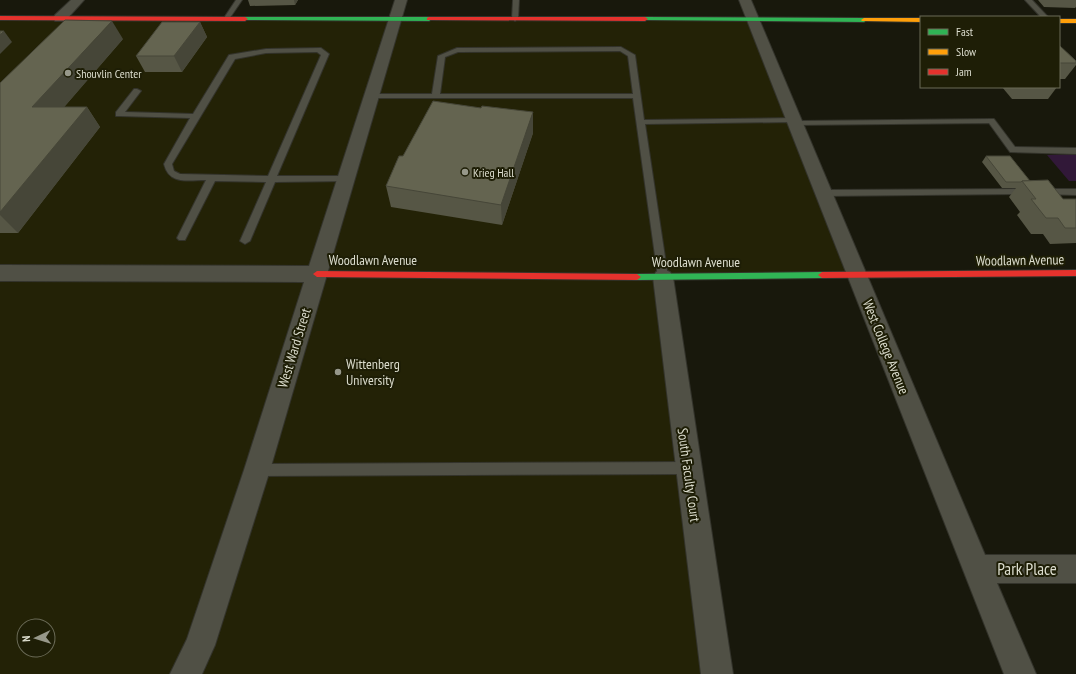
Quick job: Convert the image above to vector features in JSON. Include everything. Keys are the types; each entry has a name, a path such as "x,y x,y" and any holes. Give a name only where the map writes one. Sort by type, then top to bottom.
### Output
{"street":[{"path":"60,18 78,0"},
{"path":"0,18 227,18 398,9 515,19 749,10 920,20"},
{"name":"West Ward Street","path":"186,674 200,644 257,470 398,9"},
{"name":"West College Avenue","path":"749,10 1020,674"},
{"path":"1060,21 1076,21"},
{"name":"Woodlawn Avenue","path":"317,274 857,276 1076,273"},
{"path":"0,274 317,274"},
{"name":"South Faculty Court","path":"663,276 717,674"},
{"name":"Park Place","path":"978,569 1076,569"}],"lane":[{"path":"227,18 239,0"},
{"path":"515,19 516,0"},
{"path":"1028,0 1044,16"},
{"path":"436,96 442,56 457,50 621,49 631,55 663,276"},
{"path":"245,241 273,179 325,54 318,50 266,50 232,57 168,164 170,172 178,177 273,179 346,179"},
{"path":"137,91 119,114 196,116"},
{"path":"372,96 637,96"},
{"path":"640,122 991,121 1013,150 1076,151"},
{"path":"182,238 212,178"},
{"path":"823,193 1076,192"},
{"path":"257,470 688,468"}],"shaded area":[{"name":"Wittenberg University","path":"0,18 753,19 857,276 663,277 717,674 0,674"},
{"path":"1076,154 1076,181 1069,181 1047,155"}],"building":[{"path":"65,20 112,21 32,107 87,107 0,212 0,83"},
{"path":"162,22 200,22 174,56 136,56"},
{"path":"1060,46 1076,61 1076,63 1060,63"},
{"name":"Krieg Hall","path":"433,101 481,108 482,106 533,112 501,205 386,186 399,156 403,156"},
{"path":"986,156 1010,156 1030,181 1006,182"},
{"path":"1048,180 1063,199 1076,199 1076,228 1065,228 1058,218 1046,218 1031,199 1036,199 1022,181"}],"traffic: fast":[{"path":"245,19 429,19"},
{"path":"645,19 864,20"},
{"path":"637,277 822,275"}],"traffic: slow":[{"path":"864,20 920,20"},
{"path":"1060,21 1076,21"}],"traffic: jam":[{"path":"0,18 245,19"},
{"path":"429,19 645,19"},
{"path":"822,275 1076,273"},
{"path":"317,274 637,277"}],"place":[{"name":"Shouvlin Center","path":"68,73"},
{"name":"Krieg Hall","path":"465,172"},
{"name":"Wittenberg University","path":"338,372"}]}
